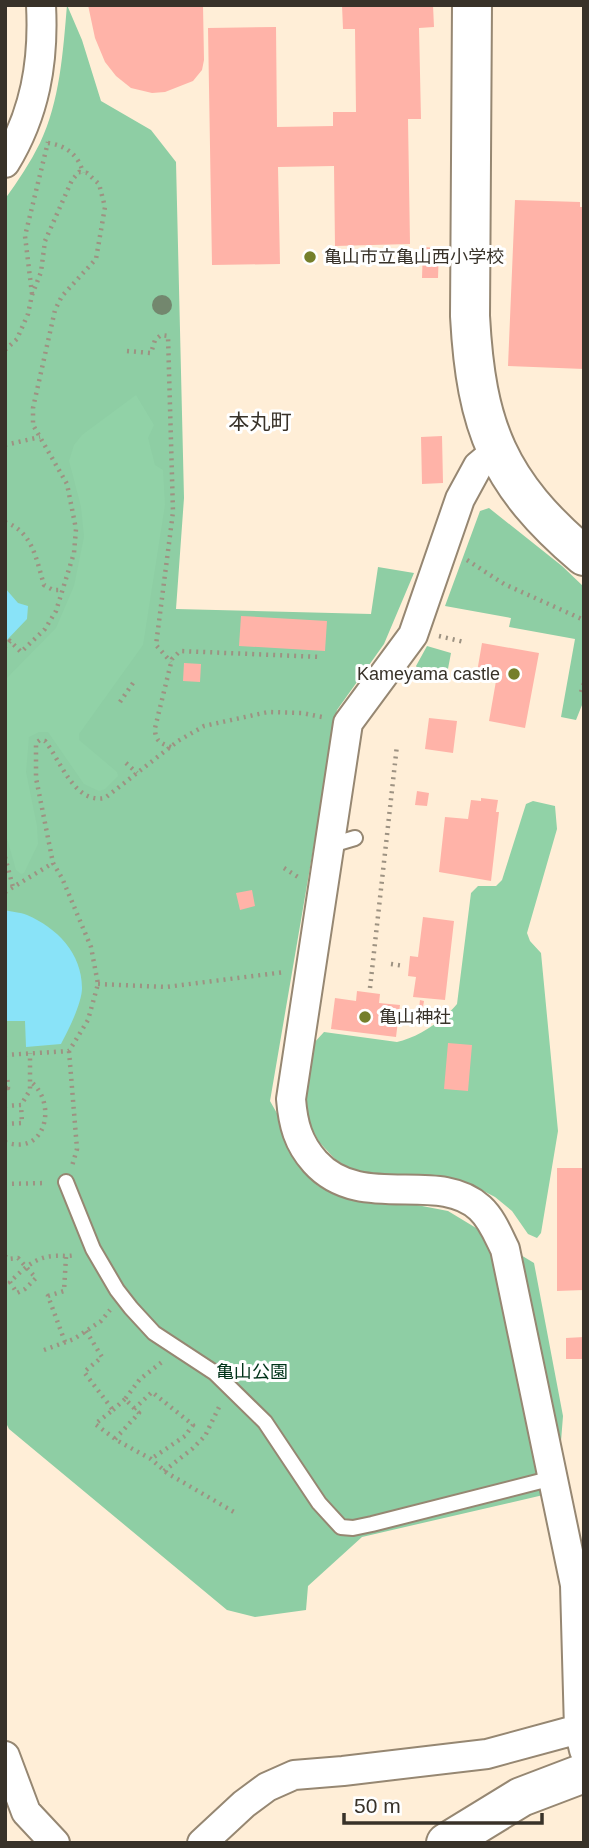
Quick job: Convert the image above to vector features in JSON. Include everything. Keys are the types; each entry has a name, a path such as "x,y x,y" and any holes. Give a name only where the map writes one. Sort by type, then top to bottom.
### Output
{"main road":[{"path":"472,5 470,316 476,383 485,424 496,451 514,482 531,504 584,556"},
{"path":"446,1843 521,1797 584,1773"}],"street":[{"path":"5,163 19,140 30,113 38,79 42,42 41,5"},
{"path":"202,1843 244,1804 267,1787 294,1775 487,1754 581,1740 575,1585 505,1249 494,1226 480,1207 459,1195 359,1188 322,1170 302,1145 293,1121 291,1099 348,723 413,635 460,499 478,466 496,451"},
{"path":"5,1756 26,1812 55,1843"}],"lane":[{"path":"328,846 355,838"},
{"path":"66,1182 79,1220 93,1249 123,1297 155,1333 215,1373 265,1422 319,1503 341,1527 353,1528 372,1524 553,1478"}],"path":[{"path":"32,295 25,236 48,143 45,131"},
{"path":"48,143 59,144 69,151 81,164 83,173"},
{"path":"5,350 17,339 28,314 41,272 45,241 72,180 79,172 93,177 99,184 105,207 96,259 62,296 55,310 33,408 33,425 67,484 76,529 74,552 56,611 45,629 21,652 10,641 5,647"},
{"path":"127,351 151,353 155,340 161,335 168,336 173,512 156,645 171,663"},
{"path":"5,445 40,437"},
{"path":"5,522 18,526 30,539 44,585 53,590 63,590"},
{"path":"458,553 504,584 584,620"},
{"path":"431,634 464,642"},
{"path":"171,747 160,743 155,737 155,728 171,663 180,651 321,657"},
{"path":"120,702 133,683"},
{"path":"581,692 584,683"},
{"path":"5,1184 66,1182 77,1149 69,1051 88,1020 98,984 91,947 53,863 36,778 36,743 45,741 80,792 99,799 106,798 171,747 204,726 268,712 302,713 325,718"},
{"path":"370,988 397,745"},
{"path":"127,763 137,773"},
{"path":"5,857 13,887"},
{"path":"6,892 53,863"},
{"path":"391,964 404,966"},
{"path":"98,984 166,987 296,971"},
{"path":"5,1055 69,1051"},
{"path":"5,1124 22,1123 21,1105 30,1090 30,1054"},
{"path":"5,1075 8,1088 5,1088"},
{"path":"5,1142 14,1145 27,1144 41,1132 45,1117 44,1102 37,1086 30,1082"},
{"path":"5,1106 21,1105"},
{"path":"5,1256 8,1259 18,1258 26,1267 36,1278 17,1293 10,1282 26,1267 41,1258 66,1258 93,1249"},
{"path":"65,1342 48,1296 64,1291 66,1258"},
{"path":"44,1350 74,1339 101,1321 123,1297"},
{"path":"86,1331 102,1357 84,1372 113,1410"},
{"path":"174,1348 162,1362 140,1379 125,1399 95,1424 164,1471 234,1512"},
{"path":"164,1471 205,1436 219,1405 233,1391"},
{"path":"134,1409 152,1392 193,1425 185,1436 151,1460"},
{"path":"115,1439 139,1413 125,1399"}],"green space":[{"name":"亀山公園","path":"67,5 82,40 101,101 151,130 176,162 184,498 176,609 371,614 378,567 414,573 384,644 337,710 270,1101 318,1186 448,1211 534,1263 563,1416 560,1454 569,1489 362,1537 308,1586 306,1610 255,1617 227,1610 9,1429 5,1421 5,199 24,172 47,127 60,76"},
{"path":"136,395 154,425 148,438 155,465 163,470 165,505 143,645 79,734 79,740 117,772 118,776 105,789 99,791 84,784 48,732 39,732 29,737 26,772 38,844 24,873 21,874 16,870 5,831 5,680 56,628 74,586 84,537 81,507 69,461 74,445 82,435"},
{"path":"489,508 584,587 584,700 576,720 561,717 575,639 509,627 511,618 445,606 480,511"},
{"path":"427,646 451,653 447,674 418,669 416,666"},
{"path":"533,801 555,806 557,829 527,933 530,941 541,953 558,1131 541,1233 537,1238 528,1234 512,1211 495,1197 466,1182 426,1177 369,1176 350,1169 335,1159 319,1142 308,1121 305,1101 313,1044 324,1032 397,1042 430,1028 457,1004 471,893 478,886 496,886 502,880 526,804"}],"water":[{"path":"5,588 18,603 28,606 27,619 5,642"},
{"path":"5,910 27,915 48,927 66,943 78,964 82,988 80,1001 61,1044 26,1047 25,1021 5,1021"}],"building":[{"path":"88,5 203,5 202,70 193,81 165,92 152,93 131,88 116,76 105,62 95,38"},
{"path":"342,5 433,5 434,27 419,28 421,119 408,119 410,244 335,246 334,166 278,167 280,264 212,265 208,28 276,27 277,127 333,126 333,112 356,112 355,29 343,29"},
{"path":"515,200 580,202 580,207 584,207 584,369 508,366"},
{"path":"423,247 439,248 438,278 422,278"},
{"path":"442,436 443,483 422,484 421,437"},
{"path":"241,616 327,621 325,651 239,646"},
{"path":"482,643 539,653 525,728 489,721 496,681 476,678"},
{"path":"184,663 201,664 200,682 183,681"},
{"path":"429,718 457,721 453,753 425,749"},
{"path":"417,791 429,793 427,806 415,805"},
{"path":"481,798 498,800 491,881 439,872 445,817 468,819 471,800 481,801"},
{"path":"252,890 255,906 240,910 236,893"},
{"path":"423,917 454,921 445,1000 413,997 416,977 408,976 410,956 418,957"},
{"name":"亀山神社","path":"357,991 380,994 379,1003 400,1005 396,1037 331,1029 335,998 356,1001"},
{"path":"420,1000 424,1001 422,1013 401,1016 400,1012 419,1009"},
{"path":"448,1043 472,1045 468,1091 444,1089"},
{"path":"557,1168 584,1168 584,1290 557,1291"},
{"path":"584,1337 584,1359 566,1359 566,1338"}],"place":[{"name":"亀山市立亀山西小学校","path":"310,257"},
{"name":"Kameyama castle","path":"514,674"},
{"name":"亀山神社","path":"365,1017"}],"district":[{"name":"本丸町","path":"260,421"}]}
